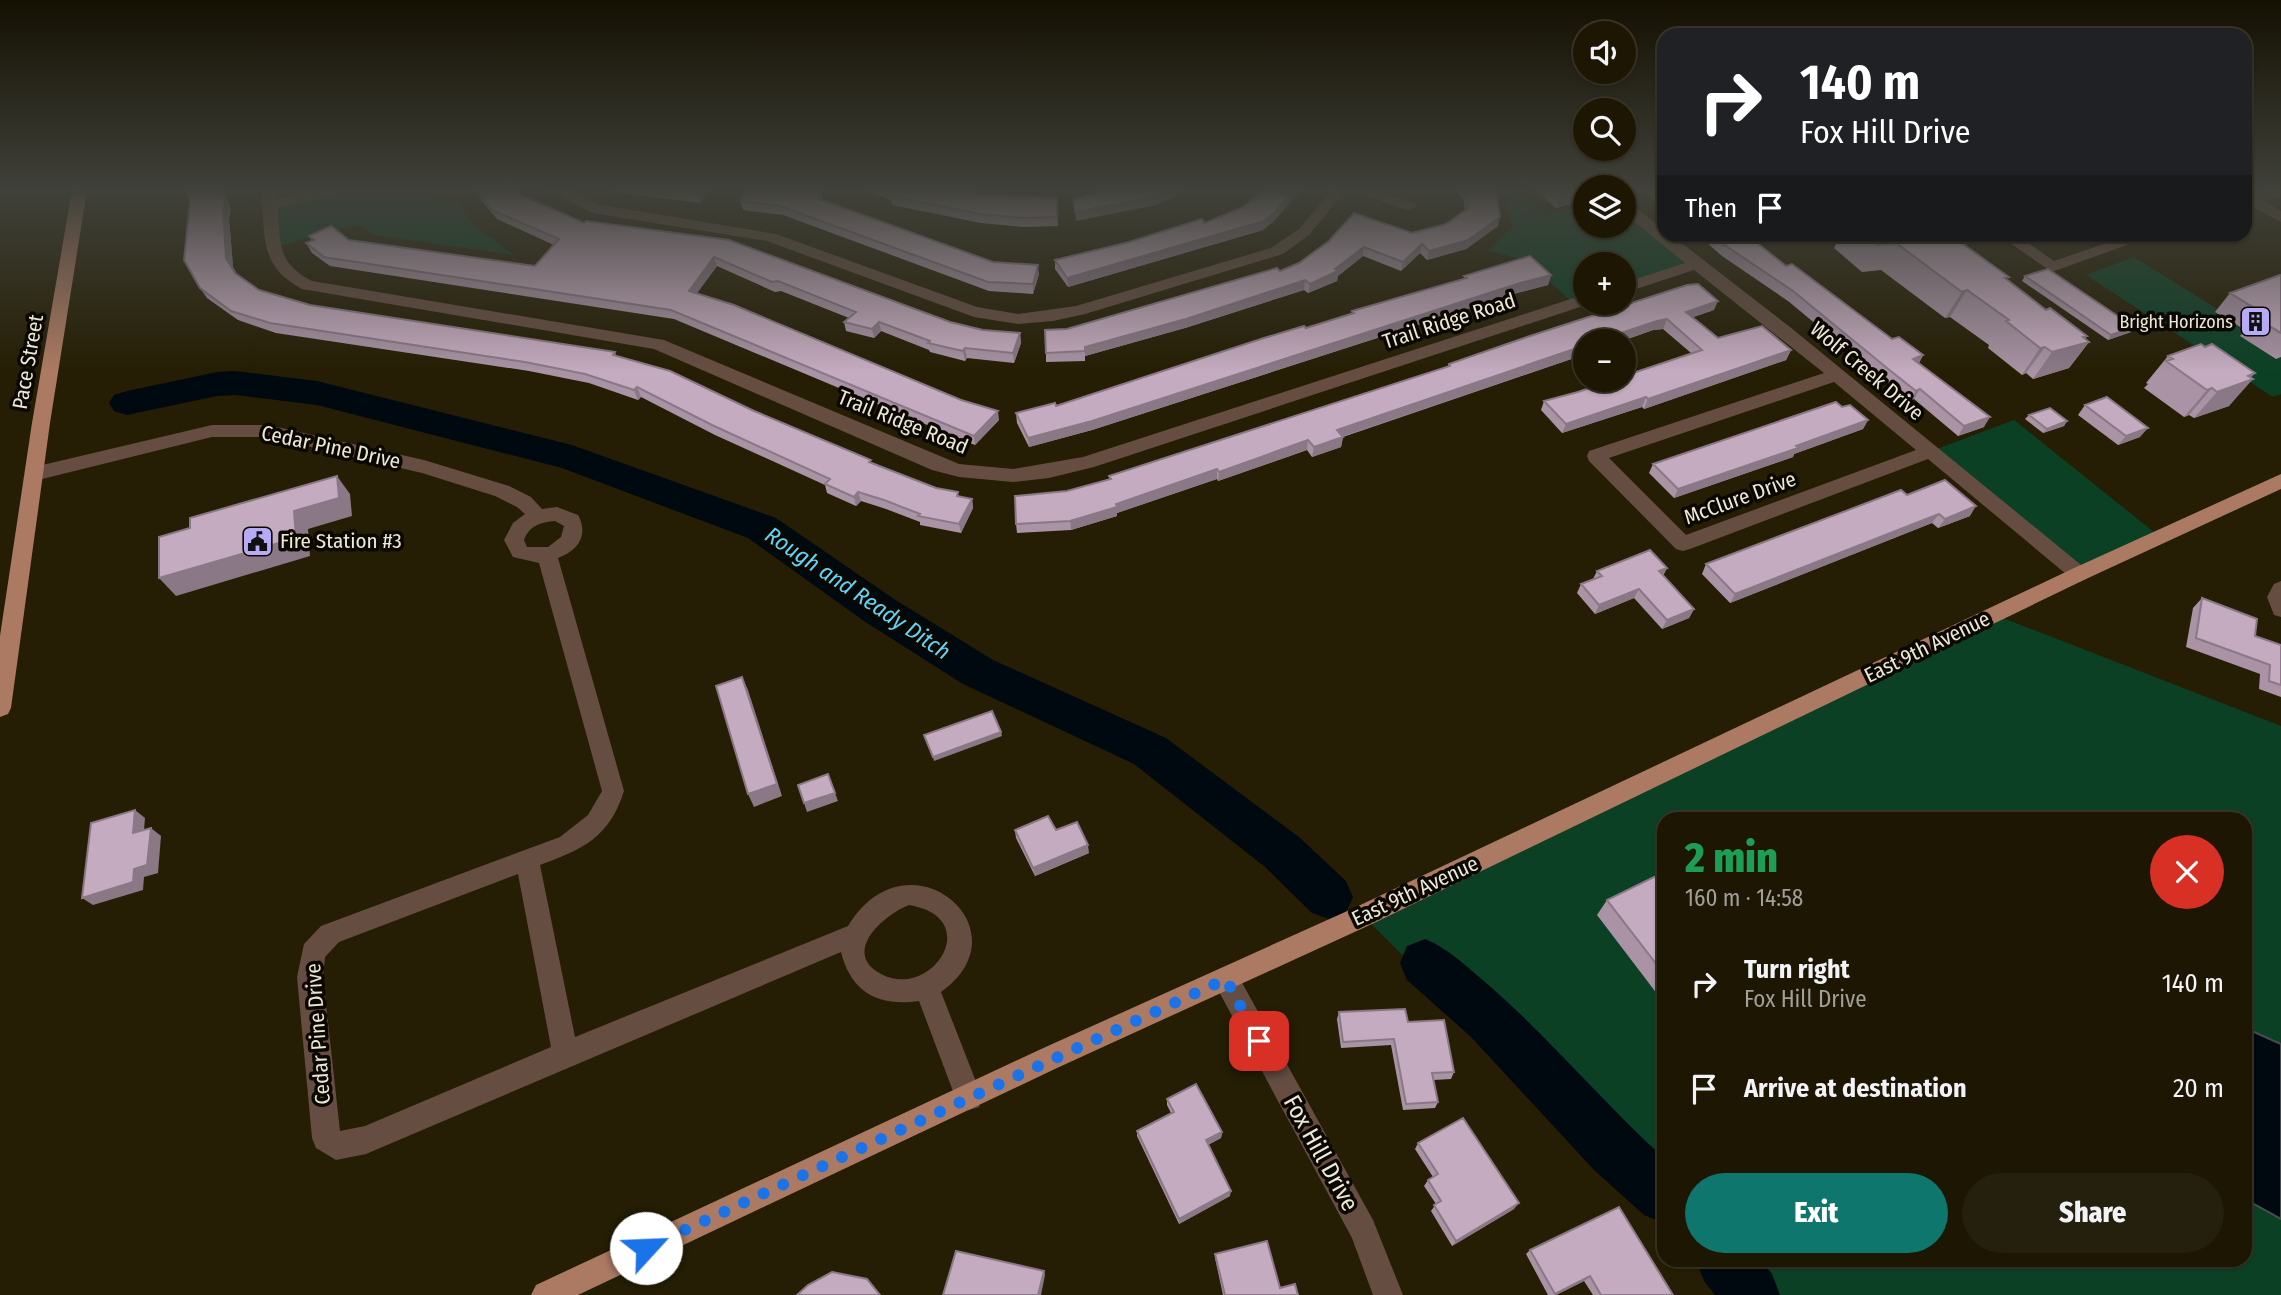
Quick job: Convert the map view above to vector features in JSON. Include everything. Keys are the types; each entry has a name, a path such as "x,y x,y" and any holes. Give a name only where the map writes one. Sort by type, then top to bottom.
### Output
{"main road":[{"name":"Pace Street","path":"0,708 70,250"},
{"name":"East 9th Avenue","path":"546,1295 1659,776 2079,574 2281,481"}],"street":[{"name":"Trail Ridge Road","path":"274,250 285,274 308,285 658,344 939,465 957,471 997,477 1035,475 1087,462 1573,304"},
{"path":"806,250 959,307 992,316 1018,318 1053,316 1079,310 1278,250"},
{"name":"Wolf Creek Drive","path":"1680,250 1784,331 2079,574"},
{"path":"2028,250 2052,267 2101,250"},
{"path":"1636,284 1697,264"},
{"name":"McClure Drive","path":"1836,375 1596,456 1684,544 1929,452"},
{"name":"Cedar Pine Drive","path":"34,474 212,431 268,431 424,467 502,491 524,502 538,516 557,514 571,520 574,526 571,539 547,555 613,791 607,810 593,829 568,844 330,934 313,952 310,977 326,1138 336,1146 366,1140 565,1054 856,934"},
{"path":"538,516 521,526 514,540 520,552 527,555 547,555"},
{"path":"2281,589 2277,597 2281,609"},
{"path":"527,860 565,1054"},
{"path":"917,895 940,902 951,912 958,926 959,942 955,957 946,972 927,989 897,993 880,989 866,980 855,958 856,934 864,919 877,906 892,898 917,895"},
{"name":"Fox Hill Drive","path":"1226,979 1363,1230 1388,1295"},
{"path":"927,989 969,1097"}],"green space":[{"path":"482,250 508,250 514,255"},
{"path":"1680,250 1697,264 1636,284 1636,252 1573,252 1573,303 1526,260 1488,251"},
{"path":"2134,257 2219,310 2275,359 2281,357 2281,394 2273,397 2086,275"},
{"path":"2014,420 2160,537 2079,574 1929,452"},
{"path":"1995,615 2281,726 2281,1295 1718,1295 1700,1267 2252,1267 2252,812 1657,812 1657,1203 1651,1194 1586,1137 1363,916"}],"shaded area":[{"path":"2252,1031 2281,1044 2281,1219 2252,1203"}],"building":[{"path":"185,250 226,250 226,258 235,273 259,290 310,305 615,352 613,355 670,371 754,411 871,460 869,462 936,488 958,492 957,496 972,499 959,524 918,516 920,514 884,500 858,492 854,497 825,484 830,479 637,387 634,390 585,374 525,362 270,323 231,311 200,288 184,260"},
{"path":"316,250 424,250 535,266 549,250 757,250 950,322 983,330 1020,333 1013,353 965,348 963,351 928,343 930,341 879,322 872,329 844,322 856,312 778,281 772,282 714,257 689,291 734,305 961,400 998,411 974,436 671,310 324,257"},
{"path":"902,250 961,250 993,262 1038,265 1033,284 988,282"},
{"path":"1094,250 1162,250 1067,278 1055,260"},
{"path":"1316,250 1359,250 1335,269 1338,271 1310,284 1305,280 1186,319 1085,347 1085,351 1046,353 1045,330 1067,329 1277,268 1280,271 1299,263"},
{"path":"1373,250 1415,250 1403,262"},
{"path":"1733,250 1767,250 1786,266 1792,264 1892,339 1899,337 1923,355 1913,359 1990,417 1964,426 1920,389 1916,391 1793,291"},
{"path":"1906,250 1972,250 2009,277 2005,278 2046,310 2050,308 2087,336 2083,337 2089,342 2052,352 2045,347 2040,348 2006,321 2009,320 1967,290 1962,292"},
{"path":"1530,256 1551,275 1092,421 1028,438 1016,413 1055,403 1056,406"},
{"path":"2048,269 2134,327 2111,335 2025,276"},
{"path":"2280,275 2281,333 2256,318 2264,314 2230,293"},
{"path":"1698,284 1718,301 1686,312 1718,338 1762,326 1791,350 1566,424 1544,401 1578,392 1636,392 1636,372 1702,350 1667,319 1633,329 1573,329 1573,349 1337,430 1343,437 1314,447 1308,440 1070,521 1016,524 1015,496 1067,491 1111,479 1109,476 1450,366 1449,364 1595,315 1636,315 1636,302"},
{"path":"2201,344 2205,347 2212,344 2255,373 2248,376 2253,379 2217,392 2212,388 2207,390 2166,361 2173,359 2168,356"},
{"path":"2107,397 2148,428 2126,436 2085,405"},
{"path":"1836,402 1842,407 1850,405 1868,420 1796,446 1798,448 1678,489 1653,464"},
{"path":"2050,408 2067,421 2047,429 2029,415"},
{"path":"337,476 339,498 294,511 296,538 159,578 159,537 190,528 190,518"},
{"path":"1945,480 1976,506 1945,519 1939,514 1735,594 1706,564 1901,490 1907,495"},
{"path":"1650,550 1667,568 1659,571 1694,609 1667,620 1639,589 1599,605 1581,584 1602,576 1597,571"},
{"path":"2202,598 2257,619 2255,636 2281,645 2281,685 2269,681 2270,665 2196,638"},
{"path":"742,677 777,784 748,794 716,686"},
{"path":"992,711 1001,732 933,757 924,735"},
{"path":"828,774 835,793 804,803 798,785"},
{"path":"135,810 133,833 151,828 147,865 134,869 133,882 82,898 91,823"},
{"path":"1048,816 1056,830 1077,822 1088,845 1033,868 1015,830"},
{"path":"1657,875 1657,965 1607,900"},
{"path":"1405,1009 1408,1022 1444,1020 1454,1072 1432,1073 1438,1102 1406,1104 1394,1039 1343,1042 1339,1012"},
{"path":"1196,1084 1222,1132 1206,1140 1231,1191 1179,1219 1137,1131 1174,1112 1167,1099"},
{"path":"1463,1118 1519,1203 1456,1241 1434,1205 1441,1201 1428,1180 1438,1174 1418,1143"},
{"path":"1619,1207 1673,1295 1601,1295 1590,1276 1555,1294 1530,1250"},
{"path":"1267,1241 1280,1288 1295,1284 1298,1295 1225,1295 1215,1254"},
{"path":"956,1251 1044,1271 1038,1295 943,1295"},
{"path":"832,1272 867,1279 880,1295 797,1295 808,1285"}],"waterway":[{"name":"Rough and Ready Ditch","path":"127,403 217,384 235,383 317,393 572,458 762,528 879,610 978,672 1150,751 1282,852 1329,897"},
{"name":"Rough and Ready Ditch","path":"1425,963 1489,1019 1614,1150 1657,1189"},
{"name":"Rough and Ready Ditch","path":"1730,1267 1751,1295"}],"place":[{"name":"Bright Horizons","path":"2256,322"},
{"name":"Fire Station #3","path":"257,541"}],"route":[{"path":"646,1248 1048,1059 1226,979 1259,1041"}]}
